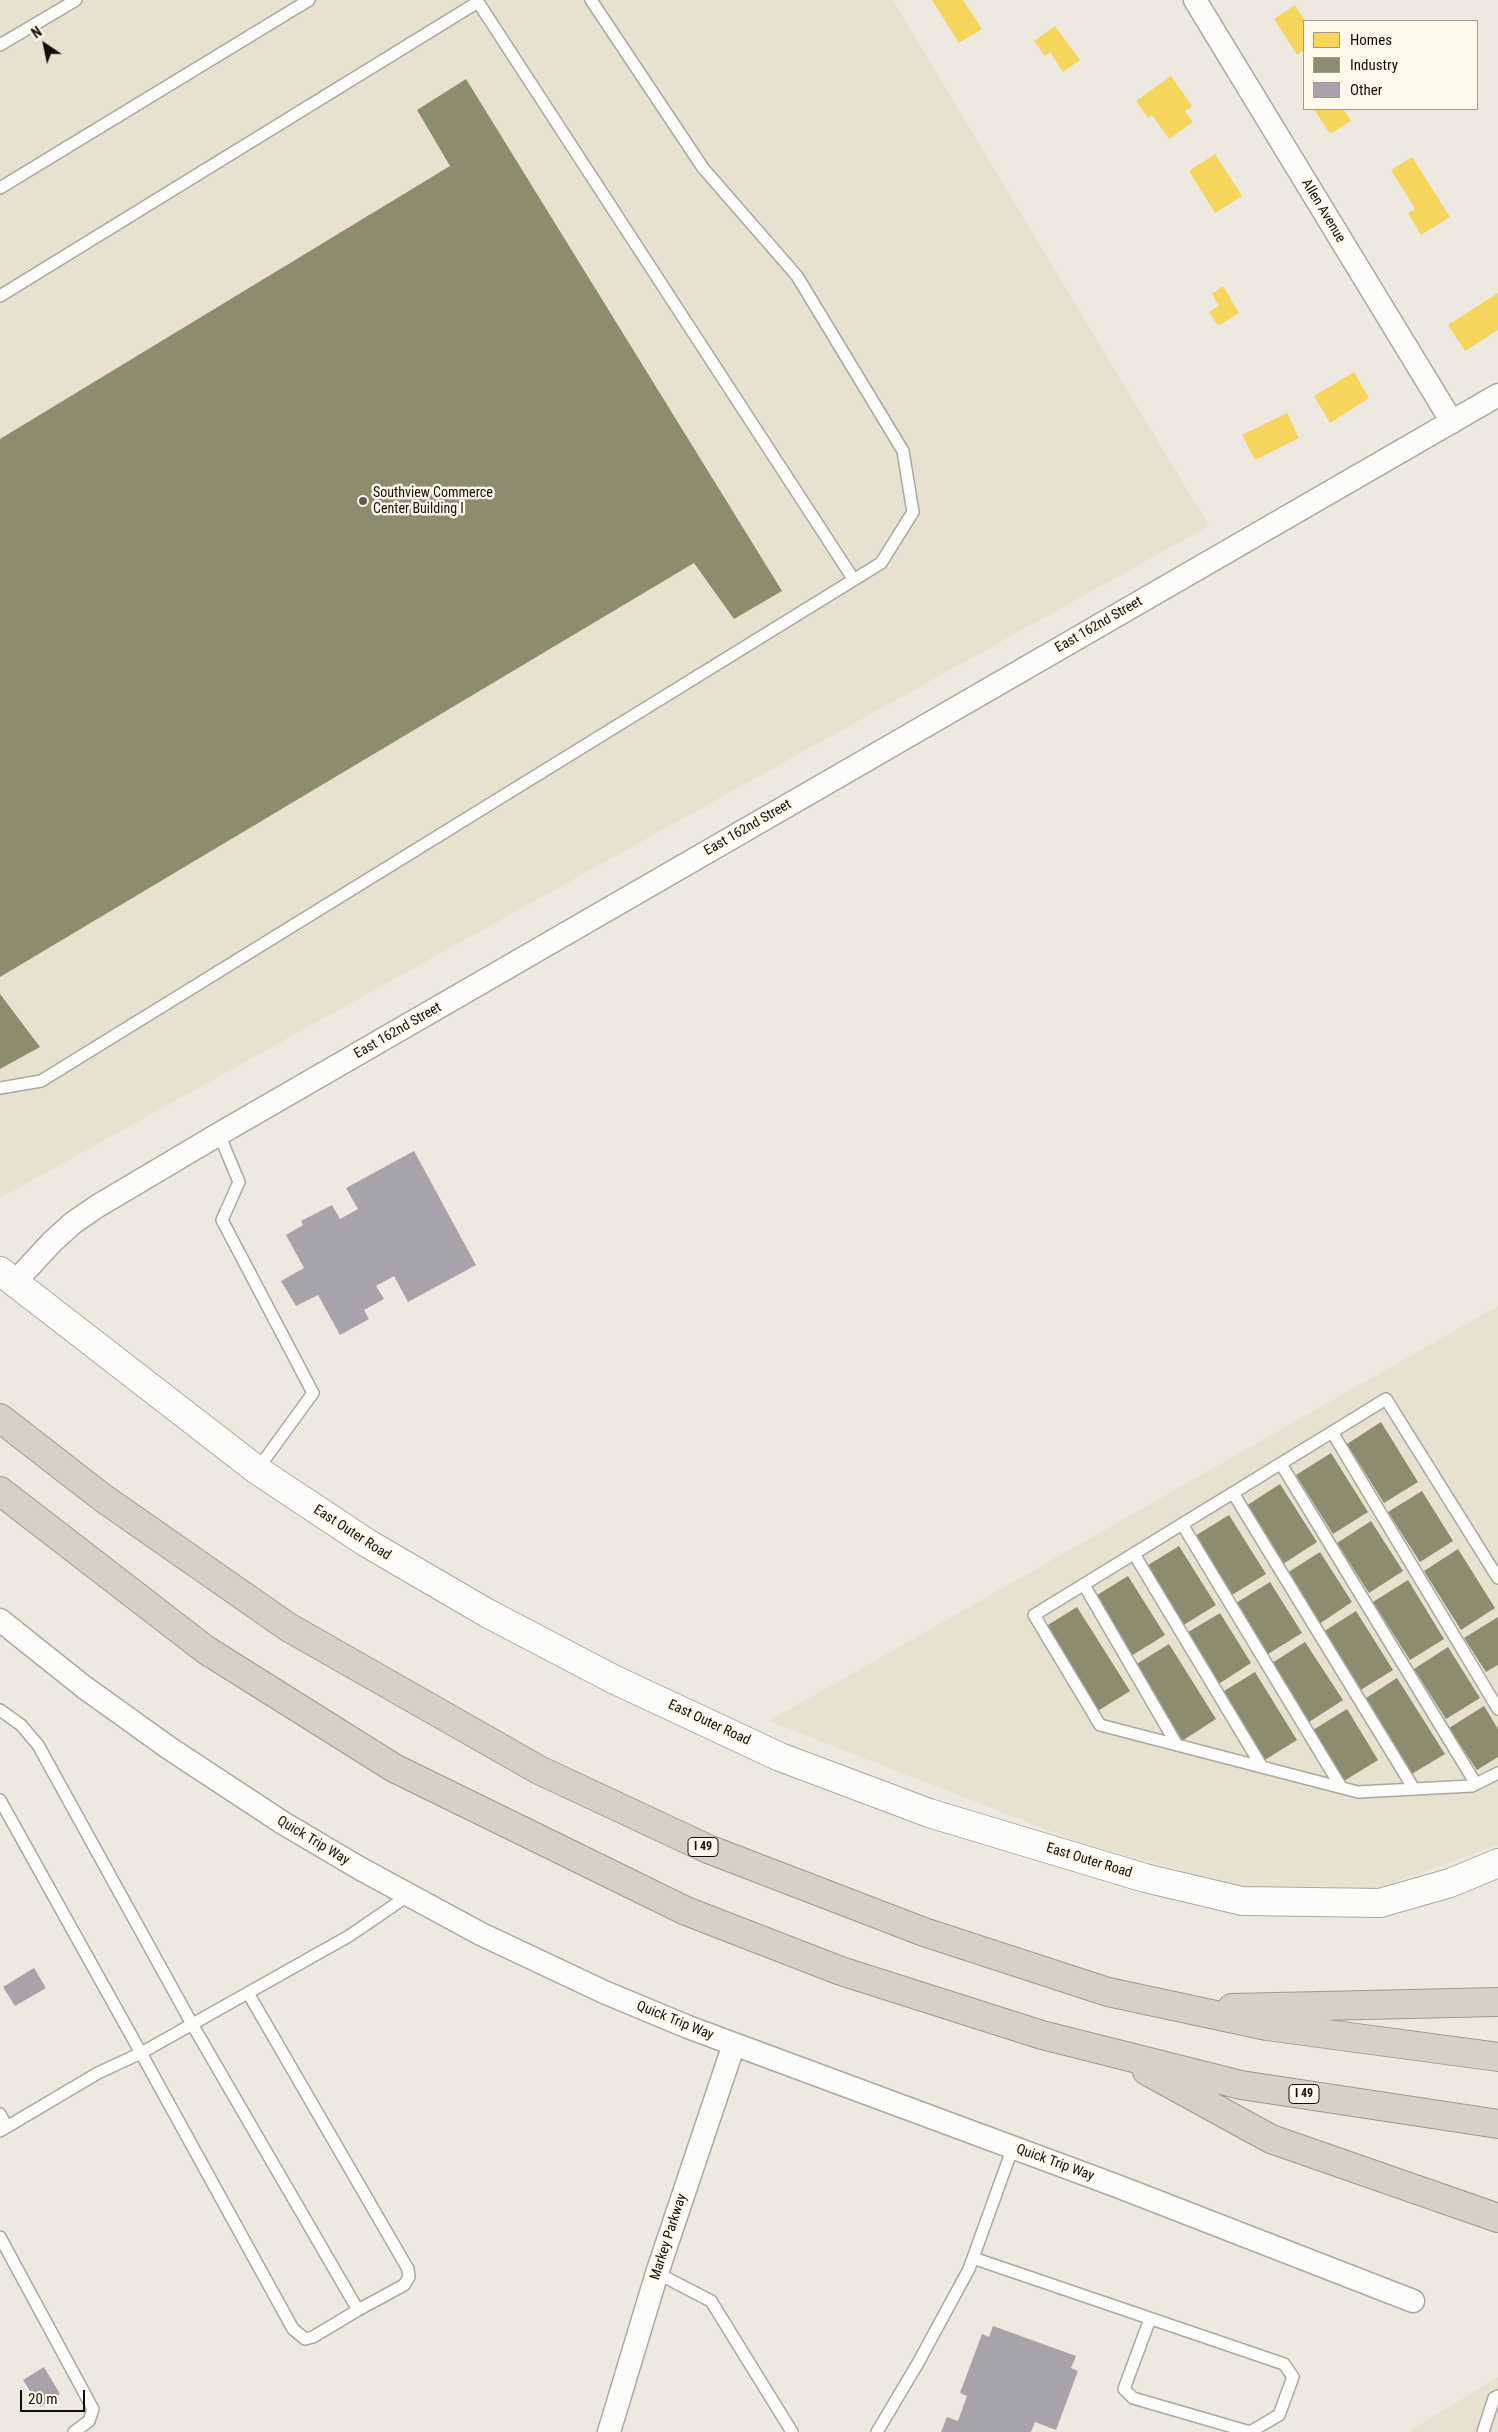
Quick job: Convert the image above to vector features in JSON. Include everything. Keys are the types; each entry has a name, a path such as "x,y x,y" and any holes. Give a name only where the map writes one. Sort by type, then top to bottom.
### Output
{"highway":[{"name":"I 49","path":"0,1418 103,1498 288,1627 539,1770 708,1849 924,1932 1108,1992 1267,2026 1498,2057"},
{"name":"I 49","path":"0,1491 206,1650 394,1768 686,1912 841,1971 1042,2035 1241,2084 1498,2124"},
{"path":"1187,2009 1498,2002"},
{"path":"1113,2052 1271,2139 1498,2218"}],"street":[{"name":"Allen Avenue","path":"1195,0 1452,422"},
{"name":"East 162nd Street","path":"7,1276 52,1242 73,1223 219,1134 1498,395"},
{"name":"East Outer Road","path":"7,1276 257,1470 407,1568 486,1613 613,1679 780,1756 929,1813 1145,1878 1242,1901 1380,1903 1450,1883 1498,1863"},
{"name":"Quick Trip Way","path":"0,1620 84,1687 169,1748 283,1823 409,1896 481,1934 604,1992 734,2044 1012,2147 1413,2301"},
{"name":"Markey Parkway","path":"609,2432 657,2273 734,2044"}],"lane":[{"path":"0,45 76,0"},
{"path":"0,188 309,0"},
{"path":"0,1088 42,1081 881,563 913,512 903,450 797,276 703,168 591,0"},
{"path":"0,296 478,1 854,580"},
{"path":"219,1134 239,1182 222,1220 313,1393 257,1470"},
{"path":"1498,1578 1386,1399 1034,1615 1100,1725 1358,1792 1476,1784 1498,1773"},
{"path":"1332,1432 1498,1709"},
{"path":"1281,1464 1476,1784"},
{"path":"1233,1493 1414,1789"},
{"path":"1182,1524 1341,1787"},
{"path":"1134,1554 1262,1767"},
{"path":"1084,1585 1177,1745"},
{"path":"0,1710 21,1725 38,1745 192,2024 358,2310"},
{"path":"0,1800 293,2329 305,2339 313,2337 404,2284 409,2277 408,2269 248,1993"},
{"path":"0,2114 3,2129 98,2073 141,2053 348,1936 409,1896"},
{"path":"877,2432 918,2363 973,2258 1012,2147"},
{"path":"0,2236 93,2409 89,2421 74,2432"},
{"path":"973,2258 1284,2364 1293,2377 1279,2415 1250,2432 1133,2398 1124,2389 1150,2319"},
{"path":"657,2273 711,2301 792,2432"},
{"path":"1484,2432 1494,2398 1498,2396"}],"shaded area":[{"path":"0,0 893,0 1209,526 0,1198"},
{"path":"1498,1306 1498,1845 1378,1888 1247,1888 1081,1843 769,1721"},
{"path":"1498,2377 1498,2432 1408,2432"}],"building: Homes":[{"path":"932,0 963,0 982,29 959,43"},
{"path":"1295,5 1304,20 1303,51 1297,55 1274,19"},
{"path":"1055,26 1080,60 1063,72 1050,52 1045,56 1034,41"},
{"path":"1171,76 1192,106 1185,111 1193,122 1169,139 1152,115 1148,118 1136,101"},
{"path":"1315,110 1344,110 1351,121 1330,134"},
{"path":"1215,154 1242,196 1215,213 1189,171"},
{"path":"1412,157 1450,217 1421,235 1408,213 1415,209 1391,170"},
{"path":"1223,286 1239,313 1218,326 1209,312 1219,306 1212,294"},
{"path":"1498,293 1498,330 1465,351 1448,325"},
{"path":"1354,372 1369,398 1330,423 1314,396"},
{"path":"1287,413 1299,438 1255,460 1242,435"}],"building: Industry":[{"name":"Southview Commerce Center Building I","path":"466,79 782,591 734,619 694,563 0,977 0,439 450,166 417,110"},
{"path":"0,994 40,1047 0,1069"},
{"path":"1381,1422 1418,1482 1384,1503 1347,1444"},
{"path":"1331,1453 1368,1512 1333,1534 1296,1475"},
{"path":"1280,1484 1317,1542 1283,1564 1246,1506"},
{"path":"1422,1491 1453,1541 1420,1562 1388,1512"},
{"path":"1229,1515 1266,1574 1232,1595 1195,1536"},
{"path":"1371,1521 1403,1571 1369,1593 1337,1543"},
{"path":"1179,1546 1216,1605 1182,1626 1145,1567"},
{"path":"1458,1549 1495,1608 1461,1630 1424,1571"},
{"path":"1320,1552 1352,1602 1319,1624 1287,1573"},
{"path":"1128,1576 1165,1635 1131,1656 1094,1597"},
{"path":"1408,1580 1444,1639 1410,1660 1373,1602"},
{"path":"1270,1582 1302,1633 1268,1654 1236,1603"},
{"path":"1077,1607 1130,1691 1096,1712 1043,1628"},
{"path":"1356,1611 1393,1670 1359,1691 1323,1632"},
{"path":"1220,1613 1251,1663 1217,1685 1185,1634"},
{"path":"1498,1617 1498,1665 1486,1672 1464,1638"},
{"path":"1305,1642 1343,1700 1309,1722 1272,1663"},
{"path":"1169,1644 1216,1719 1182,1741 1135,1665"},
{"path":"1448,1647 1480,1698 1446,1719 1414,1669"},
{"path":"1255,1672 1297,1740 1263,1761 1221,1693"},
{"path":"1397,1678 1445,1754 1410,1775 1363,1700"},
{"path":"1484,1706 1498,1729 1498,1757 1477,1770 1449,1728"},
{"path":"1347,1709 1378,1760 1344,1781 1313,1730"}],"building: Other":[{"path":"414,1151 476,1265 408,1302 394,1276 376,1286 384,1299 364,1310 369,1319 340,1335 318,1295 296,1306 281,1281 304,1268 286,1235 303,1225 301,1221 332,1205 340,1219 358,1209 346,1188"},
{"path":"34,1968 46,1988 15,2006 3,1987"},
{"path":"993,2326 1076,2356 1071,2368 1078,2371 1056,2430 1035,2422 1031,2432 941,2432 947,2417 958,2421 967,2396 960,2393 982,2334 989,2337"},
{"path":"44,2367 60,2394 40,2407 23,2380"}],"place":[{"name":"Southview Commerce Center Building I","path":"363,501"}]}
